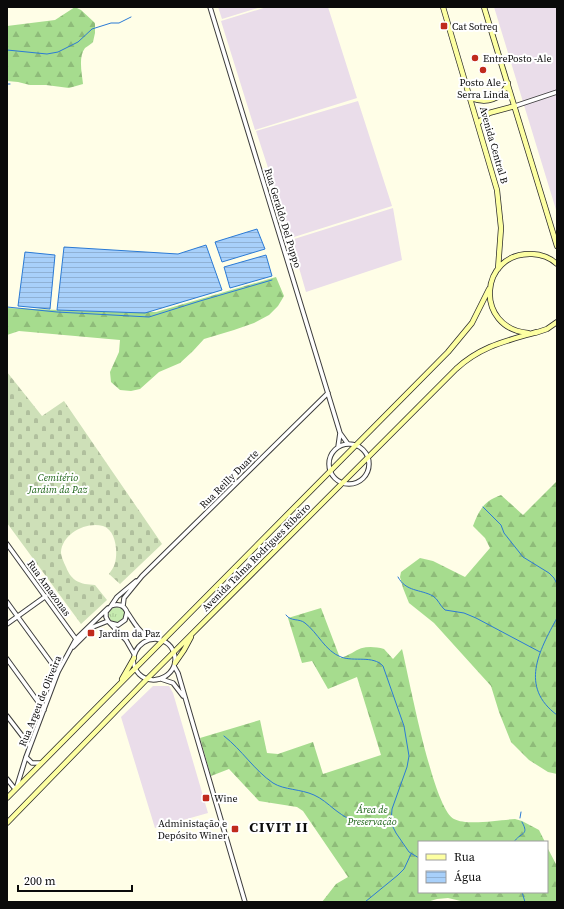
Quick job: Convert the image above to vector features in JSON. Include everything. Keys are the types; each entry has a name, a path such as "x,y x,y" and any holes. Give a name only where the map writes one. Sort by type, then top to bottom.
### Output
{"main road":[{"name":"Avenida Central B","path":"443,7 478,123 499,200 501,235 498,269"},
{"path":"484,7 557,246"},
{"path":"470,98 483,101 496,98 505,91 508,83"},
{"path":"478,123 489,114 515,106"},
{"name":"Avenida Central B","path":"489,289 498,269 509,259 523,253 539,254 553,260 557,264"},
{"path":"489,289 492,308 496,316 502,323 510,328 519,332 537,332 547,329 557,322"},
{"name":"Avenida Talma Rodrigues Ribeiro","path":"7,798 455,345 472,323 489,289"},
{"name":"Avenida Talma Rodrigues Ribeiro","path":"7,823 342,482 456,369 471,356 488,347 537,332"},
{"path":"174,664 194,632"},
{"path":"121,682 134,656"}],"street":[{"name":"Rua Geraldo Del Puppo","path":"210,7 340,434 348,444"},
{"path":"515,106 557,92"},
{"name":"Rua Reilly Duarte","path":"69,651 77,640 117,597 142,576 328,393"},
{"name":"Rua Geraldo Del Puppo","path":"330,471 330,456 338,447 340,434"},
{"path":"330,471 335,478 342,482 354,483 362,478 369,467 368,457 363,450 356,445 348,444 338,447"},
{"name":"Rua Amazonas","path":"7,544 77,640"},
{"name":"Rua Reilly Duarte","path":"122,606 124,598 142,576"},
{"path":"7,624 46,596"},
{"path":"7,602 58,672"},
{"path":"155,639 141,632 122,606 119,604 109,607 106,612 109,622 126,640 134,656 135,667 141,675 148,679 166,680 174,683 186,700"},
{"path":"109,622 114,624 122,623 127,616 127,612"},
{"name":"Rua Reilly Duarte","path":"77,640 94,627 109,622"},
{"path":"134,656 136,650 142,643 150,639 162,640 168,644 174,652 174,664 178,673 245,902"},
{"name":"Rua Argeu de Oliveira","path":"16,788 58,672 69,651"},
{"path":"7,659 44,710"},
{"path":"158,680 166,676 174,664"},
{"path":"7,716 30,746"},
{"name":"Rua Argeu de Oliveira","path":"26,757 32,763 41,764"},
{"path":"7,778 16,788"}],"shaded area":[{"path":"218,7 261,7 222,19"},
{"path":"267,7 328,7 357,98 255,130 221,21"},
{"path":"494,7 557,7 557,213"},
{"path":"358,101 392,206 291,238 256,131"},
{"path":"393,208 402,260 306,292 291,240"},
{"path":"153,686 169,686 173,693 208,813 155,828 121,717"}],"green space":[{"path":"75,7 81,10 95,23 93,42 85,48 82,56 81,66 83,84 69,88 46,85 30,85 7,81 7,26 55,20"},
{"path":"276,277 284,296 278,306 269,315 254,323 204,339 180,363 159,372 140,389 131,391 120,390 111,382 110,372 119,352 120,340 19,331 7,335 7,308 156,312"},
{"name":"Cemitério Jardim da Paz","path":"7,372 42,416 64,401 162,544 120,584 109,574 115,564 116,548 111,532 107,528 103,526 89,525 76,530 70,535 62,546 61,552 68,572 74,579 81,583 95,585 107,600 81,624 7,523"},
{"path":"557,481 557,774 548,772 529,760 511,742 499,712 491,686 434,623 409,603 400,577 401,572 420,558 433,561 465,577 490,548 485,538 473,526 486,503 501,495 523,515"},
{"path":"117,607 124,612 125,615 120,622 117,623 110,618 109,615 114,608"},
{"name":"Área de Preservação","path":"321,608 340,658 363,648 375,647 384,649 393,659 402,649 430,768 446,810 454,819 460,821 475,822 515,819 522,821 539,830 544,841 418,841 418,893 548,893 548,849 557,866 557,902 465,902 448,898 427,902 322,902 336,884 348,877 303,811 297,807 259,801 229,769 211,776 200,738 260,720 267,753 278,754 313,742 323,774 381,755 357,677 328,689 312,661 302,663 288,618"}],"water":[{"path":"257,229 265,249 222,262 215,242"},
{"path":"206,245 222,290 145,313 57,310 64,247 178,254"},
{"path":"25,252 55,255 50,309 18,306"},
{"path":"266,255 272,276 230,288 224,267"}],"waterway":[{"path":"7,50 47,54 58,52 78,42 92,29 111,23 119,23 131,17"},
{"path":"7,307 57,312 149,317 272,280"},
{"path":"483,507 501,525 504,533 523,557 549,573 557,584"},
{"path":"398,577 401,582 409,588 433,596 445,610 464,613 476,618 540,652"},
{"path":"286,615 290,618 305,623 330,651 335,654 346,658 374,661 383,666 404,726 409,756 407,767 392,809 391,823 409,852 418,857"},
{"path":"557,618 544,643 536,668 538,693 545,704 557,715"},
{"path":"224,736 237,747 266,778 273,783 282,787 314,795 322,799 342,815 355,822 367,825 391,825"},
{"path":"520,818 521,812"},
{"path":"515,841 525,832 522,822"},
{"path":"365,902 404,869 411,854"},
{"path":"522,893 525,902"}],"place":[{"name":"Cat Sotreq","path":"444,26"},
{"name":"EntrePosto -Ale","path":"475,58"},
{"name":"Posto Ale - Serra Linda","path":"483,70"},
{"name":"Jardim da Paz","path":"91,633"},
{"name":"Wine","path":"206,798"},
{"name":"Administação e Depósito Winer","path":"235,829"}],"district":[{"name":"CIVIT II","path":"279,827"}]}
